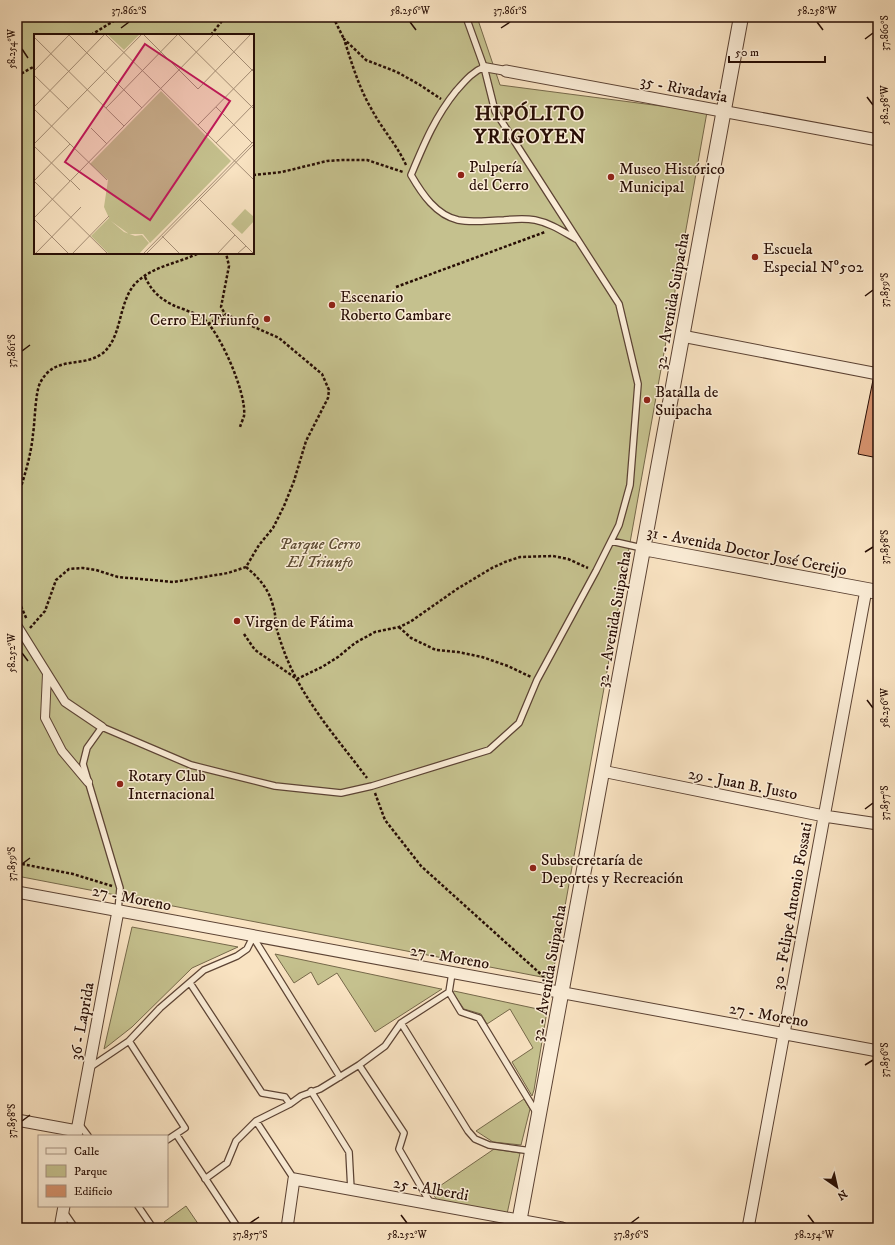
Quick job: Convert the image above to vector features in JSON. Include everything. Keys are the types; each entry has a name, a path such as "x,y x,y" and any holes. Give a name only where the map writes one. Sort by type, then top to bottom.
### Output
{"street":[{"name":"32 - Avenida Suipacha","path":"519,1224 741,17"},
{"name":"35 - Rivadavia","path":"484,67 878,140"},
{"path":"682,336 878,374"},
{"name":"31 - Avenida Doctor José Cereijo","path":"643,548 872,591"},
{"name":"30 - Felipe Antonio Fossati","path":"748,1228 824,816 872,591"},
{"path":"17,626 65,702 102,727"},
{"path":"47,674 45,718 62,751 88,782"},
{"name":"29 - Juan B. Justo","path":"602,771 824,816 878,824"},
{"name":"27 - Moreno","path":"17,892 253,937 878,1051"},
{"name":"36 - Laprida","path":"77,1130 118,911"},
{"path":"17,1120 77,1130"},
{"path":"287,1228 294,1179"},
{"name":"25 - Alberdi","path":"294,1179 431,1204 519,1224 562,1228"},
{"path":"60,1228 64,1209"}],"lane":[{"path":"118,911 120,888 83,764 87,748 102,727 190,766 275,786 341,793 372,786 489,750 519,723 537,680 596,572 619,525 630,485 638,384 619,304 495,112 484,67 466,17"},
{"path":"484,67 475,71 446,103 427,135 411,175 430,203 444,214 458,220 523,219 547,223 578,240"},
{"name":"31 - Avenida Doctor José Cereijo","path":"611,541 643,548"},
{"path":"89,1068 129,1041 160,1008 204,970 237,956 246,949 253,937 340,1076"},
{"path":"452,973 449,992 461,1012 479,1018 539,1116"},
{"path":"190,983 262,1092 285,1097 290,1104"},
{"path":"205,1179 227,1163 236,1141 256,1121 290,1104 311,1091 320,1089 359,1065 385,1046 401,1023 449,992"},
{"path":"401,1023 468,1131 475,1139 489,1145 532,1151"},
{"path":"129,1041 185,1128 168,1139"},
{"path":"359,1065 404,1133 399,1149 431,1204"},
{"path":"311,1091 349,1152 351,1190"},
{"path":"256,1121 294,1179"},
{"path":"77,1130 86,1135"},
{"path":"176,1134 238,1228"},
{"path":"139,1207 153,1228"},
{"path":"64,1209 75,1228"}],"path":[{"path":"93,34 120,17"},
{"path":"212,34 225,17"},
{"path":"333,17 344,39 364,96 399,150 411,175"},
{"path":"344,39 366,60 396,72 420,85 446,103"},
{"path":"17,76 34,67"},
{"path":"254,175 282,172 327,161 368,160 411,175"},
{"path":"396,287 556,228"},
{"path":"17,499 28,460 33,436 39,386 43,378 51,370 60,365 95,357 103,352 112,342 118,326 121,310 130,291 136,284 164,266 195,254"},
{"path":"23,636 45,611 56,580 68,569 83,568 96,570 118,577 174,582 228,573 246,567 258,545 273,528 294,481 306,441 328,398 329,390 324,378 318,370 279,338 225,314 221,307 229,266 226,254"},
{"path":"145,277 150,287 160,299 170,305 196,314 203,318 208,324 224,350 240,389 244,414 240,427"},
{"path":"208,324 225,314"},
{"path":"297,679 322,667 338,657 355,643 375,632 399,627 410,622 457,589 492,568 520,557 561,557 596,572"},
{"path":"246,567 258,577 266,588 273,606 279,636 288,662 297,679 313,705 372,786 386,820 421,866 561,992"},
{"path":"17,597 30,628"},
{"path":"399,627 410,638 436,650 458,652 482,657 508,666 537,680"},
{"path":"244,634 255,650 297,679"},
{"path":"17,863 73,874 120,888"}],"green space":[{"name":"Parque Cerro El Triunfo","path":"17,17 477,17 500,85 707,112 552,979 17,876"},
{"path":"132,927 238,947 192,968 132,1027 104,1049"},
{"path":"275,954 442,989 375,1032 337,973 318,985 311,972 294,983"},
{"path":"454,991 547,1011 532,1096 512,1062 533,1048 510,1009 487,1024 481,1014 464,1009 453,993"},
{"path":"524,1099 530,1109 521,1145 493,1142 476,1131"},
{"path":"494,1149 520,1153 507,1214 438,1201 431,1192"},
{"path":"186,1206 201,1228 168,1228 164,1222"}],"building":[{"path":"873,380 878,381 878,458 858,454"}],"place":[{"name":"Pulpería del Cerro","path":"461,175"},
{"name":"Museo Histórico Municipal","path":"611,177"},
{"name":"Escuela Especial Nº502","path":"755,257"},
{"name":"Escenario Roberto Cambare","path":"332,305"},
{"name":"Cerro El Triunfo","path":"267,319"},
{"name":"Batalla de Suipacha","path":"647,400"},
{"name":"Virgen de Fátima","path":"237,621"},
{"name":"Rotary Club Internacional","path":"120,784"},
{"name":"Subsecretaría de Deportes y Recreación","path":"533,868"}],"district":[{"name":"HIPÓLITO YRIGOYEN","path":"530,124"}]}
